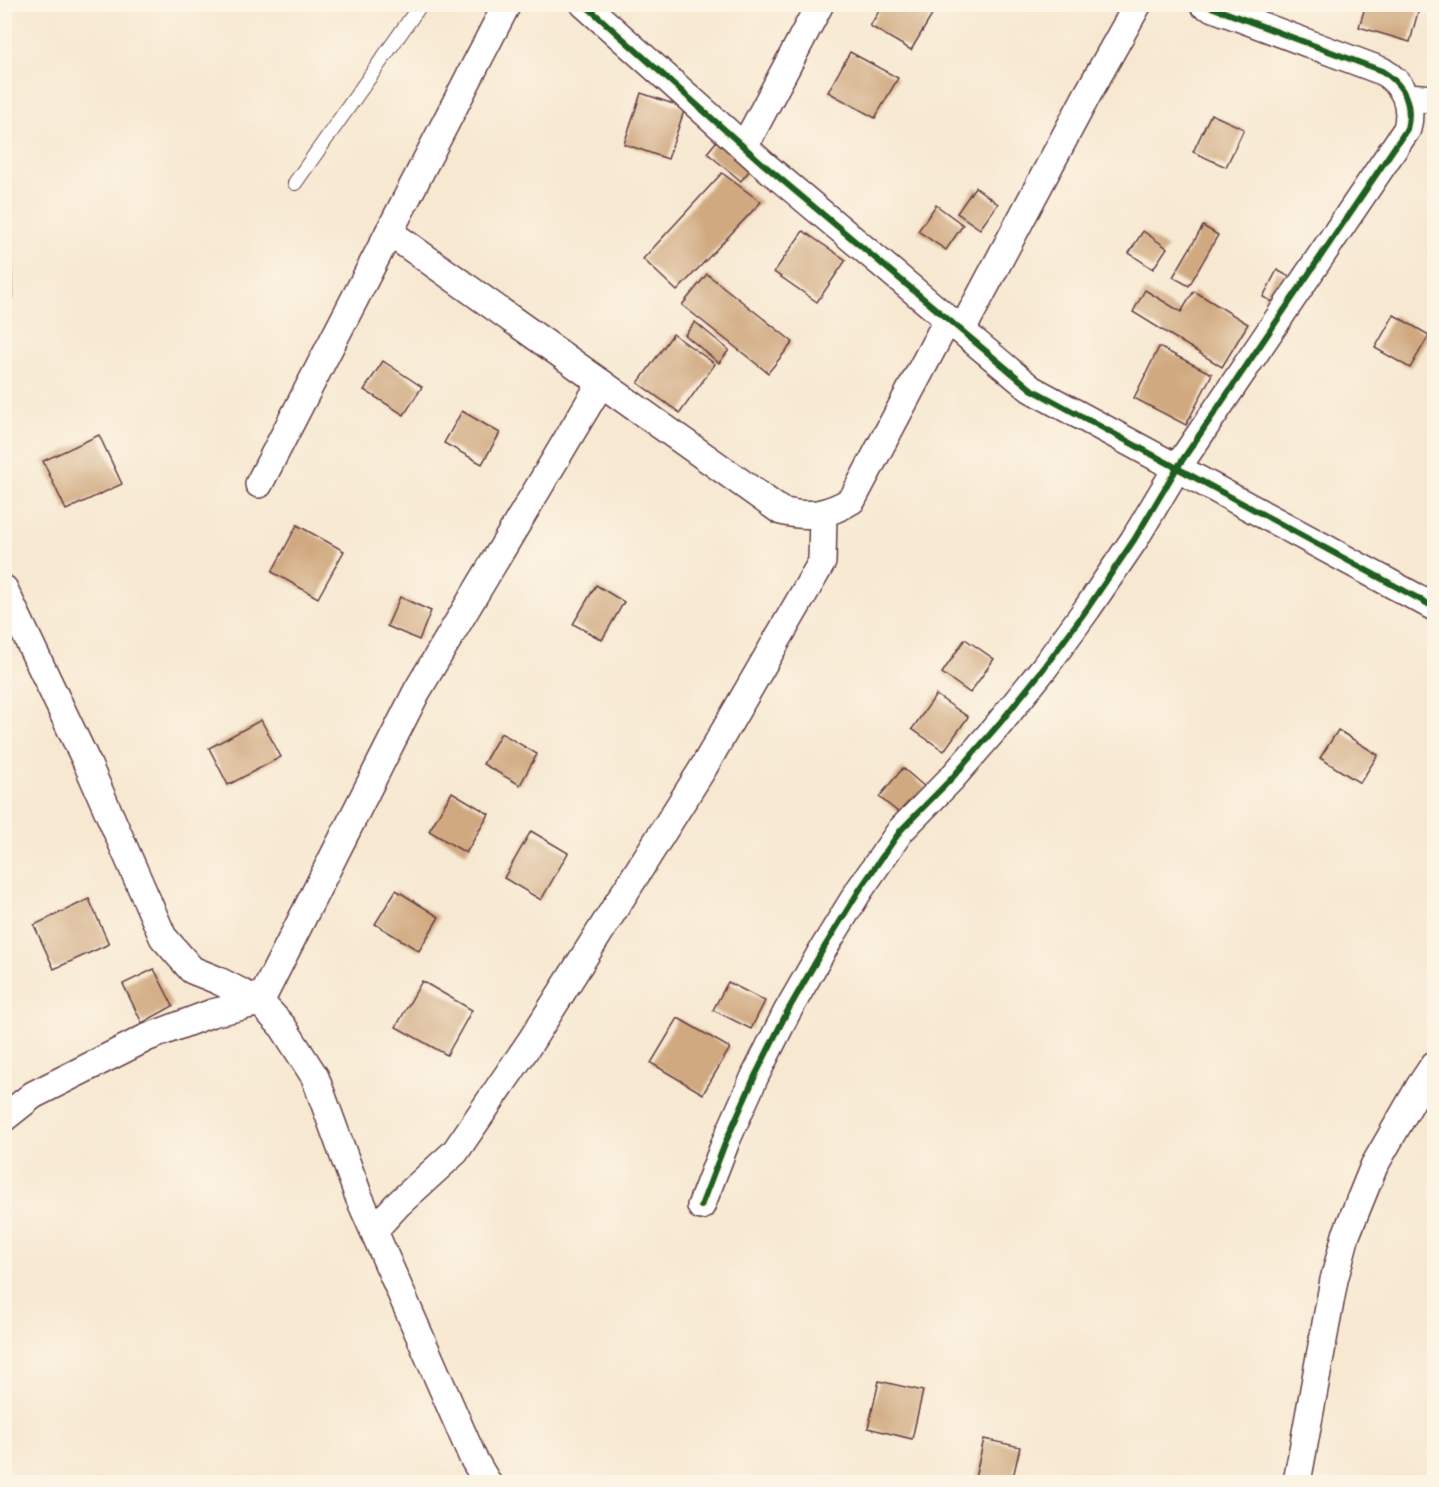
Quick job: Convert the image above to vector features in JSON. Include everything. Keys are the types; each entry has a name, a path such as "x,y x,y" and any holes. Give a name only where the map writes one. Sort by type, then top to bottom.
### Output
{"street":[{"path":"259,484 507,4"},
{"path":"584,4 744,147 1031,389 1434,606"},
{"path":"744,147 820,4"},
{"path":"389,232 781,511 809,516 823,514 852,500 955,325 1138,4"},
{"path":"701,1206 741,1108 787,1012 860,889 901,830 960,769 1044,668 1088,609 1177,468 1407,129 1409,108 1407,97 1393,77 1203,4"},
{"path":"1407,97 1434,99"},
{"path":"260,1002 417,691 601,383"},
{"path":"374,1230 397,1205 455,1152 531,1041 702,770 822,562 823,514"},
{"path":"4,589 87,763 162,937 192,970 260,1002 283,1027 315,1077 359,1197 473,1458 487,1482"},
{"path":"4,1118 33,1095 146,1038 212,1013 260,1002"},
{"path":"1297,1482 1334,1280 1346,1235 1374,1166 1434,1065"}],"lane":[{"path":"295,183 421,4"}],"building":[{"path":"883,4 920,4 934,12 911,50 870,26"},
{"path":"1366,4 1420,4 1410,42 1359,27"},
{"path":"850,52 898,78 875,118 828,92"},
{"path":"641,93 685,108 668,159 624,144"},
{"path":"1211,114 1244,129 1226,167 1193,152"},
{"path":"720,137 754,165 741,181 707,153"},
{"path":"722,173 761,202 677,291 643,259"},
{"path":"975,187 998,204 980,229 957,213"},
{"path":"936,205 963,225 946,250 918,231"},
{"path":"1203,226 1218,235 1189,286 1173,277"},
{"path":"803,231 846,260 817,302 774,272"},
{"path":"1143,231 1167,248 1153,269 1129,253"},
{"path":"4,245 11,245 12,298 4,298"},
{"path":"1277,270 1295,280 1281,306 1263,297"},
{"path":"707,274 793,342 768,373 682,305"},
{"path":"1145,290 1181,312 1194,291 1248,324 1222,367 1133,312"},
{"path":"1394,315 1429,335 1410,368 1375,348"},
{"path":"695,322 729,350 719,363 685,335"},
{"path":"673,334 715,364 680,413 638,383"},
{"path":"1159,347 1212,374 1186,425 1134,398"},
{"path":"383,361 422,387 404,415 364,390"},
{"path":"462,411 500,433 482,464 444,443"},
{"path":"99,435 122,484 66,510 43,461"},
{"path":"297,525 344,551 318,598 272,572"},
{"path":"596,585 624,602 602,640 573,624"},
{"path":"400,597 431,611 419,640 387,626"},
{"path":"965,639 994,659 970,693 942,673"},
{"path":"936,695 968,717 944,751 912,729"},
{"path":"261,720 281,757 228,785 209,748"},
{"path":"1338,730 1378,755 1360,783 1320,758"},
{"path":"501,733 537,754 520,785 483,764"},
{"path":"903,768 926,788 903,816 879,797"},
{"path":"452,792 489,814 466,853 429,831"},
{"path":"531,831 568,853 541,900 504,878"},
{"path":"396,890 439,917 419,951 375,924"},
{"path":"89,899 109,944 54,969 34,925"},
{"path":"154,969 173,1006 142,1023 123,984"},
{"path":"422,981 472,1010 447,1055 396,1027"},
{"path":"728,982 765,1001 751,1029 713,1010"},
{"path":"678,1018 730,1048 703,1094 651,1063"},
{"path":"879,1381 923,1391 912,1439 868,1428"},
{"path":"984,1439 1020,1447 1012,1482 974,1482"}],"cycle path":[{"path":"584,4 763,164 1031,389 1434,607"},
{"path":"701,1206 726,1141 787,1012 860,889 901,830 952,778 999,724 1087,609 1134,540 1177,468 1407,129 1409,111 1402,89 1382,71 1203,4"}]}
